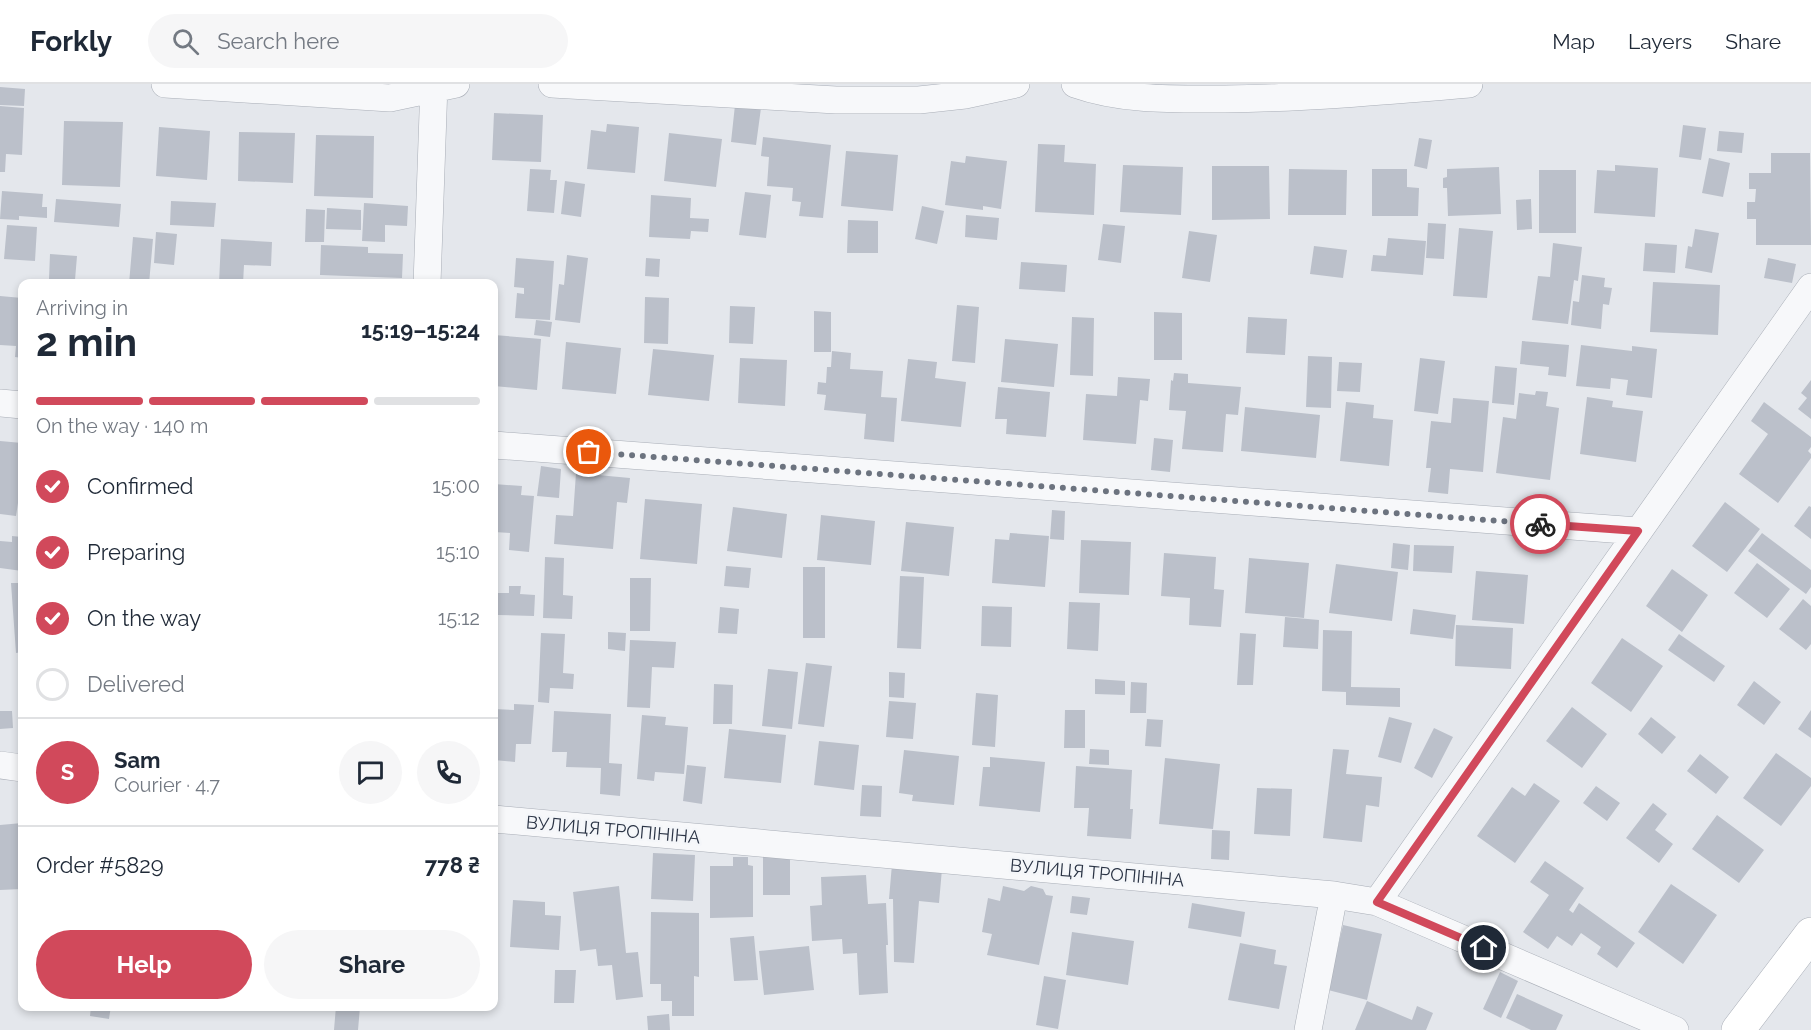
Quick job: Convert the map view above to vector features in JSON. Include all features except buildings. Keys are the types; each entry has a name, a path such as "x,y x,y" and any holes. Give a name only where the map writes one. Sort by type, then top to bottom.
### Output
{"street":[{"path":"165,84 390,98 441,85 427,279"},
{"path":"552,84 824,100 919,100 965,95 1016,84"},
{"path":"1075,84 1119,96 1172,99 1291,98 1468,84"},
{"path":"1377,902 1811,287"},
{"path":"0,403 18,405"},
{"path":"498,445 1638,531"},
{"path":"0,765 18,767"},
{"name":"ВУЛИЦЯ ТРОПІНІНА","path":"498,819 1334,895 1377,902 1675,1030"},
{"path":"1308,1030 1334,895"},
{"path":"1738,1030 1811,934"}],"way so far":[{"path":"589,452 1540,524"}],"route":[{"path":"1484,948 1377,902 1638,531 1540,524"}]}
